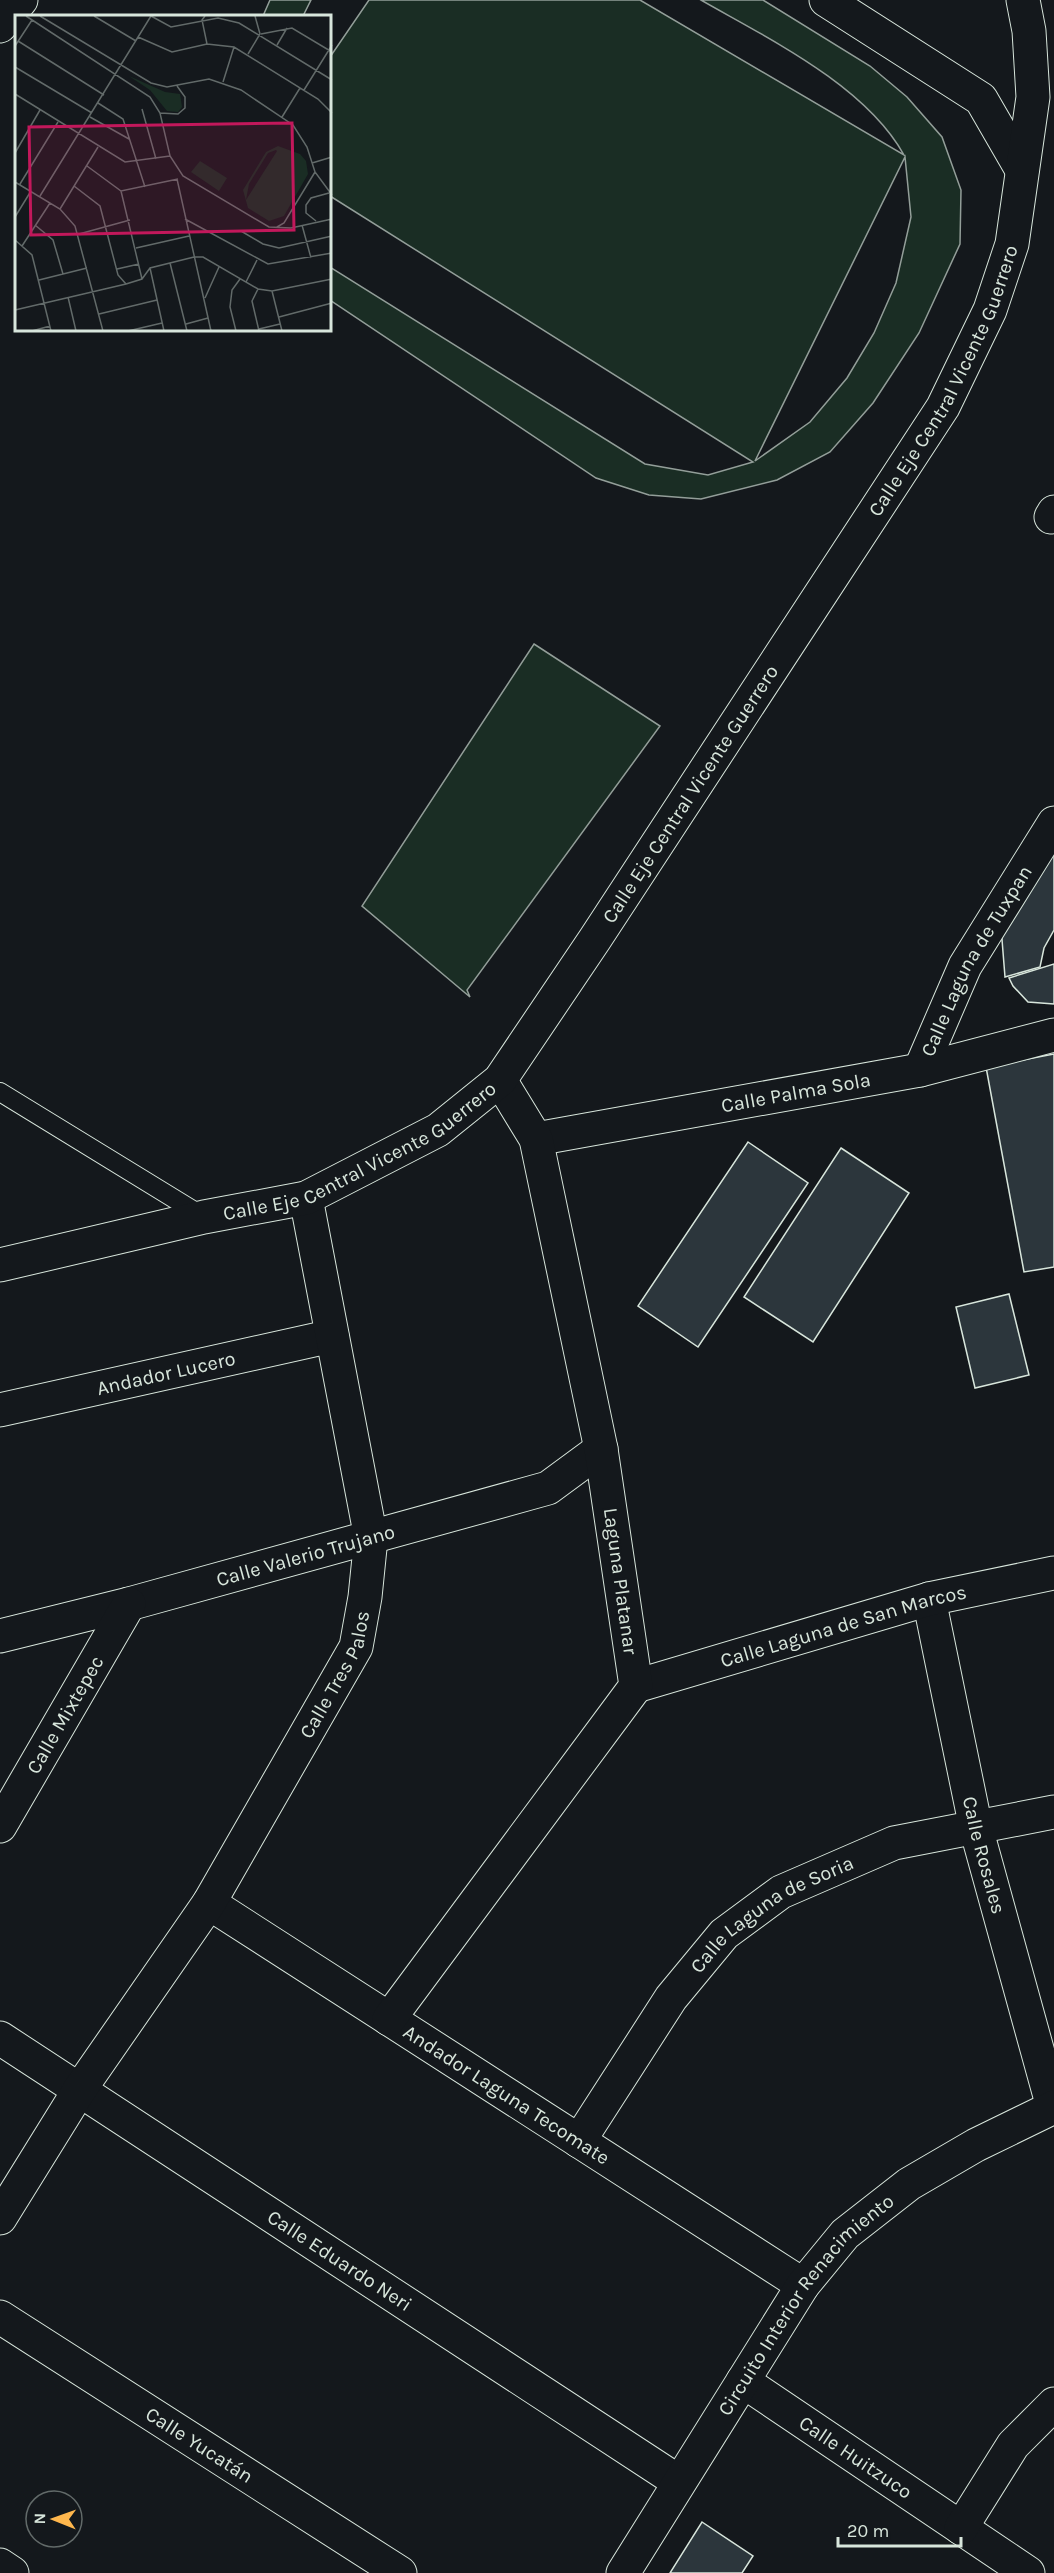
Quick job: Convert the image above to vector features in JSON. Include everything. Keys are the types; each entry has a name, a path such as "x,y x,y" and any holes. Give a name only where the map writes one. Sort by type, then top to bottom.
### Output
{"street":[{"path":"0,26 21,0"},
{"path":"826,0 981,99 1022,170"},
{"name":"Calle Eje Central Vicente Guerrero","path":"0,1264 204,1217 306,1198 438,1130 500,1080 944,407 990,310 1012,244 1033,97 1029,32 1023,0"},
{"name":"Calle Laguna de Tuxpan","path":"920,1070 965,966 1054,823"},
{"name":"Calle Palma Sola","path":"536,1139 920,1070 1054,1035"},
{"name":"Laguna Platanar","path":"500,1080 536,1139 602,1449 636,1686"},
{"name":"Calle Tres Palos","path":"0,2218 80,2089 210,1903 356,1647 365,1597 370,1538 306,1198"},
{"name":"Andador Lucero","path":"0,1410 332,1336"},
{"name":"Calle Valerio Trujano","path":"0,1636 129,1604 548,1488 602,1449"},
{"name":"Calle Laguna de San Marcos","path":"636,1686 929,1599 1054,1573"},
{"name":"Calle Rosales","path":"929,1599 976,1828 1053,2107"},
{"name":"Calle Mixtepec","path":"0,1827 129,1604"},
{"path":"389,2019 636,1686"},
{"name":"Calle Laguna de Soria","path":"579,2141 671,1998 724,1934 781,1892 894,1843 1054,1812"},
{"name":"Andador Laguna Tecomate","path":"210,1903 803,2285"},
{"name":"Calle Eduardo Neri","path":"0,2038 679,2482"},
{"name":"Circuito Interior Renacimiento","path":"627,2572 679,2482 803,2285 845,2234 909,2184 976,2145 1053,2107"},
{"name":"Calle Yucatán","path":"0,2317 400,2573"},
{"name":"Calle Huitzuco","path":"743,2381 1028,2573"},
{"path":"961,2528 1013,2445 1054,2404"},
{"path":"0,2565 12,2573"}],"lane":[{"path":"0,1092 204,1217"}],"green space":[{"path":"270,0 311,0 304,15 263,15"},
{"path":"369,0 640,0 904,155 887,130 841,85 785,48 701,0 763,0 870,66 907,97 942,137 961,190 960,244 919,333 873,403 830,452 777,480 701,499 649,495 596,478 332,301 332,268 645,464 708,475 753,462 332,197 332,54","holes":["905,157 911,217 896,283 874,333 847,378 810,422 755,461"]},
{"path":"534,644 660,726 467,990 470,997 362,906"}],"building":[{"path":"1054,847 1054,930 1044,948 1040,967 1005,977 1001,927"},
{"path":"1054,964 1054,1004 1028,1002 1013,986 1009,978"},
{"path":"1054,1054 1054,1267 1024,1272 986,1067"},
{"path":"748,1142 808,1183 698,1347 638,1306"},
{"path":"841,1148 909,1193 813,1342 744,1297"},
{"path":"1009,1294 1029,1375 975,1388 956,1307"},
{"path":"702,2522 753,2556 742,2573 670,2573"}]}
